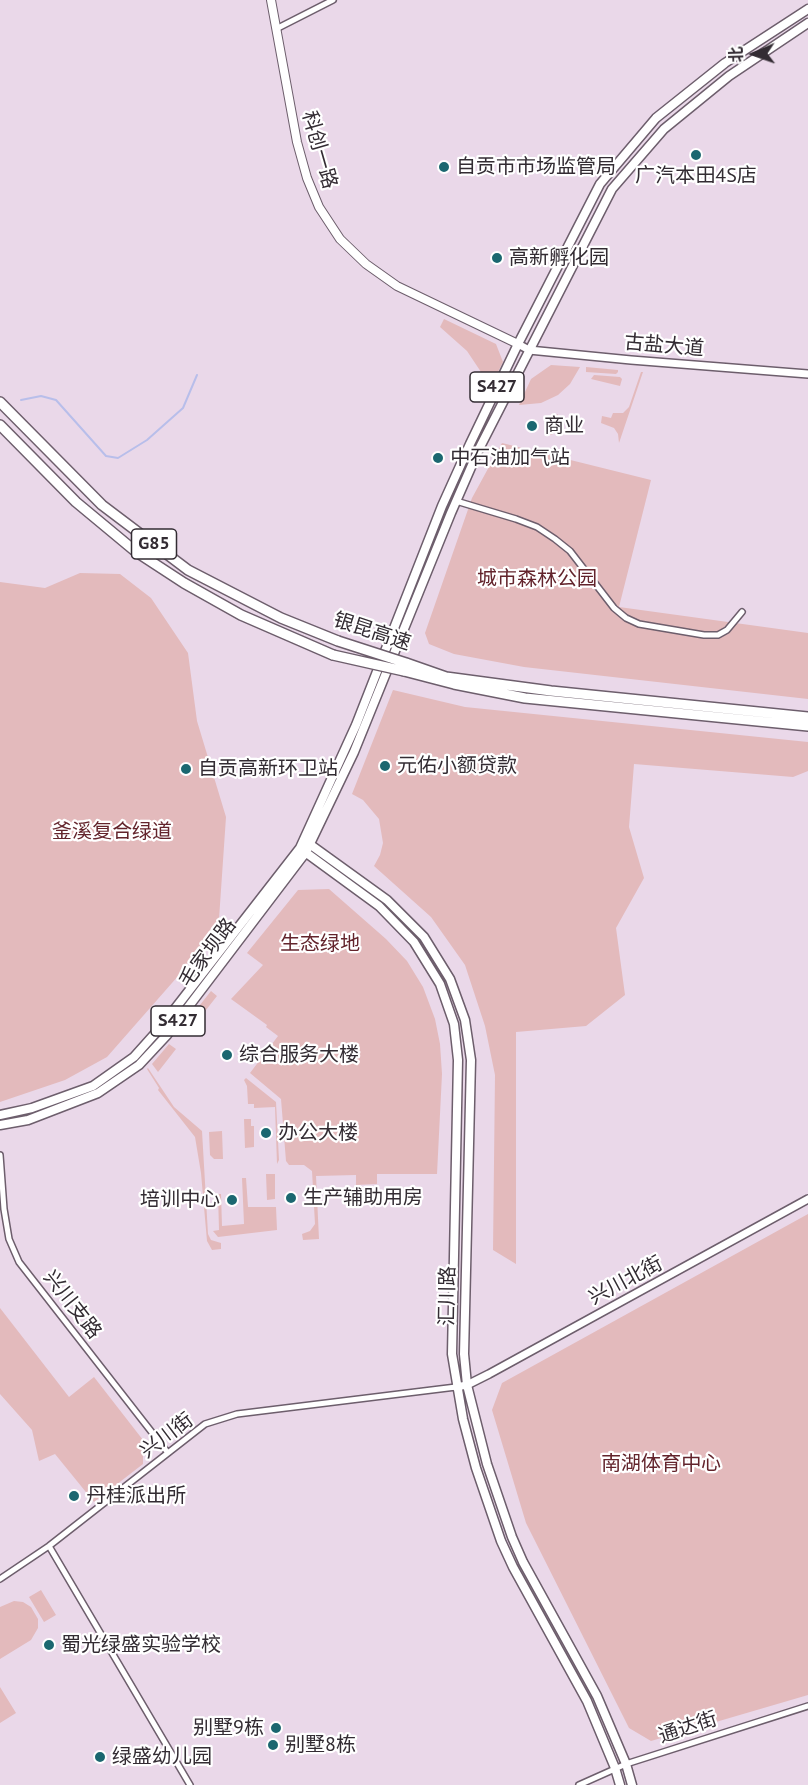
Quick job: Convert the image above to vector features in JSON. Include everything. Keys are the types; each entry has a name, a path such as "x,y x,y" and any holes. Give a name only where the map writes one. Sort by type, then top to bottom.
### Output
{"highway":[{"name":"银昆高速","path":"0,402 102,505 188,570 281,618 338,641 454,684 525,698 808,726"},
{"name":"银昆高速","path":"0,425 76,502 135,551 184,583 241,615 333,655 539,690 808,717"}],"main road":[{"name":"科创一路","path":"271,0 297,142 307,178 319,207 340,239 366,264 397,286 518,344"},
{"name":"S427","path":"305,846 356,725 442,506 518,344 600,184 656,118 725,63 808,9"},
{"name":"S427","path":"305,846 354,752 479,449 612,189 664,129 729,76 808,23"},
{"name":"毛家坝路","path":"0,1115 33,1108 93,1086 134,1057 160,1028 305,846"},
{"name":"毛家坝路","path":"0,1125 28,1120 98,1093 139,1065 167,1035 305,846"},
{"name":"汇川路","path":"305,846 387,900 424,937 450,979 465,1020 471,1060 464,1354 467,1384 487,1464 512,1537 523,1562 597,1696 626,1764 632,1785"},
{"name":"汇川路","path":"305,846 379,906 414,942 440,984 454,1024 458,1060 452,1354 456,1387 476,1468 501,1541 586,1701 620,1785"}],"street":[{"path":"276,29 333,0"},
{"name":"古盐大道","path":"518,344 529,350 808,374"},
{"path":"456,501 537,527 555,539 570,551 614,608 626,618 639,624 718,635 726,630 742,612"},
{"name":"兴川支路","path":"0,1155 7,1229 19,1262 168,1454"},
{"name":"兴川北街","path":"456,1387 467,1384 708,1256 808,1199"},
{"name":"兴川街","path":"0,1579 49,1546 205,1424 220,1418 266,1410 456,1387"},
{"path":"49,1546 190,1785"},
{"name":"通达街","path":"579,1785 626,1764 808,1706"}],"green space":[{"path":"444,319 496,344 503,362 488,392 483,389 481,372 467,351 440,327"},
{"path":"551,365 580,367 570,384 558,395 541,403 519,405 531,379"},
{"path":"586,367 618,370 618,372 616,374 586,372"},
{"path":"641,372 643,372 619,443 618,434 614,428 601,423 602,416 611,418 613,413 623,413 629,407"},
{"path":"594,375 622,379 620,386 591,379"},
{"path":"558,414 552,435 545,433 548,419"},
{"name":"城市森林公园","path":"502,443 651,480 619,607 808,633 808,699 524,667 454,654 429,644 425,633 472,498"},
{"name":"釜溪复合绿道","path":"80,573 120,574 151,598 188,653 197,721 226,817 219,919 179,975 107,1057 65,1080 0,1102 0,582 45,588"},
{"path":"393,690 465,707 808,742 808,771 793,777 634,764 629,827 644,878 616,928 625,995 586,1026 516,1032 516,1264 493,1250 495,1075 485,1026 465,965 431,917 374,866 383,843 379,819 363,800 352,794"},
{"name":"生态绿地","path":"329,889 386,939 407,961 423,987 435,1019 440,1044 442,1074 437,1174 377,1174 377,1184 356,1185 356,1175 316,1176 319,1239 303,1240 302,1234 310,1231 315,1224 312,1171 304,1165 289,1165 286,1161 281,1099 250,1073 278,1036 266,1027 267,1025 231,999 263,965 247,953 298,890"},
{"path":"211,991 217,996 191,1029 185,1024"},
{"path":"169,1044 176,1049 158,1072 152,1064"},
{"path":"148,1068 174,1107 202,1131 208,1234 211,1240 221,1243 221,1249 212,1250 207,1241 201,1173 195,1137 158,1090"},
{"path":"246,1078 276,1102 279,1160 277,1164 275,1107 254,1108 254,1104 248,1104 247,1086 244,1080"},
{"path":"244,1119 251,1119 251,1126 254,1126 254,1147 245,1148"},
{"path":"222,1131 223,1159 214,1159 210,1155 209,1132"},
{"path":"266,1174 275,1174 275,1199 267,1200"},
{"path":"242,1178 246,1178 248,1207 276,1207 277,1230 218,1237 213,1231 219,1230 218,1194 221,1194 222,1226 244,1224"},
{"name":"南湖体育中心","path":"808,1214 808,1695 651,1741 629,1728 526,1523 492,1410 502,1383"},
{"path":"0,1308 69,1397 94,1377 143,1440 143,1464 94,1502 55,1454 39,1461 32,1430 0,1394"},
{"path":"41,1590 56,1615 44,1622 29,1597"},
{"path":"14,1601 23,1602 31,1607 38,1619 38,1628 31,1640 0,1659 0,1607"},
{"path":"0,1687 16,1713 0,1723"}],"waterway":[{"path":"21,400 41,396 56,400 106,456 118,458 147,440 183,408 197,375"}],"place":[{"name":"广汽本田4S店","path":"696,155"},
{"name":"自贡市市场监管局","path":"444,167"},
{"name":"高新孵化园","path":"497,258"},
{"name":"商业","path":"532,426"},
{"name":"中石油加气站","path":"438,458"},
{"name":"元佑小额贷款","path":"385,766"},
{"name":"自贡高新环卫站","path":"186,769"},
{"name":"综合服务大楼","path":"227,1055"},
{"name":"办公大楼","path":"266,1133"},
{"name":"生产辅助用房","path":"291,1198"},
{"name":"培训中心","path":"232,1200"},
{"name":"丹桂派出所","path":"74,1496"},
{"name":"蜀光绿盛实验学校","path":"49,1645"},
{"name":"别墅9栋","path":"276,1728"},
{"name":"别墅8栋","path":"273,1745"},
{"name":"绿盛幼儿园","path":"100,1757"}]}
